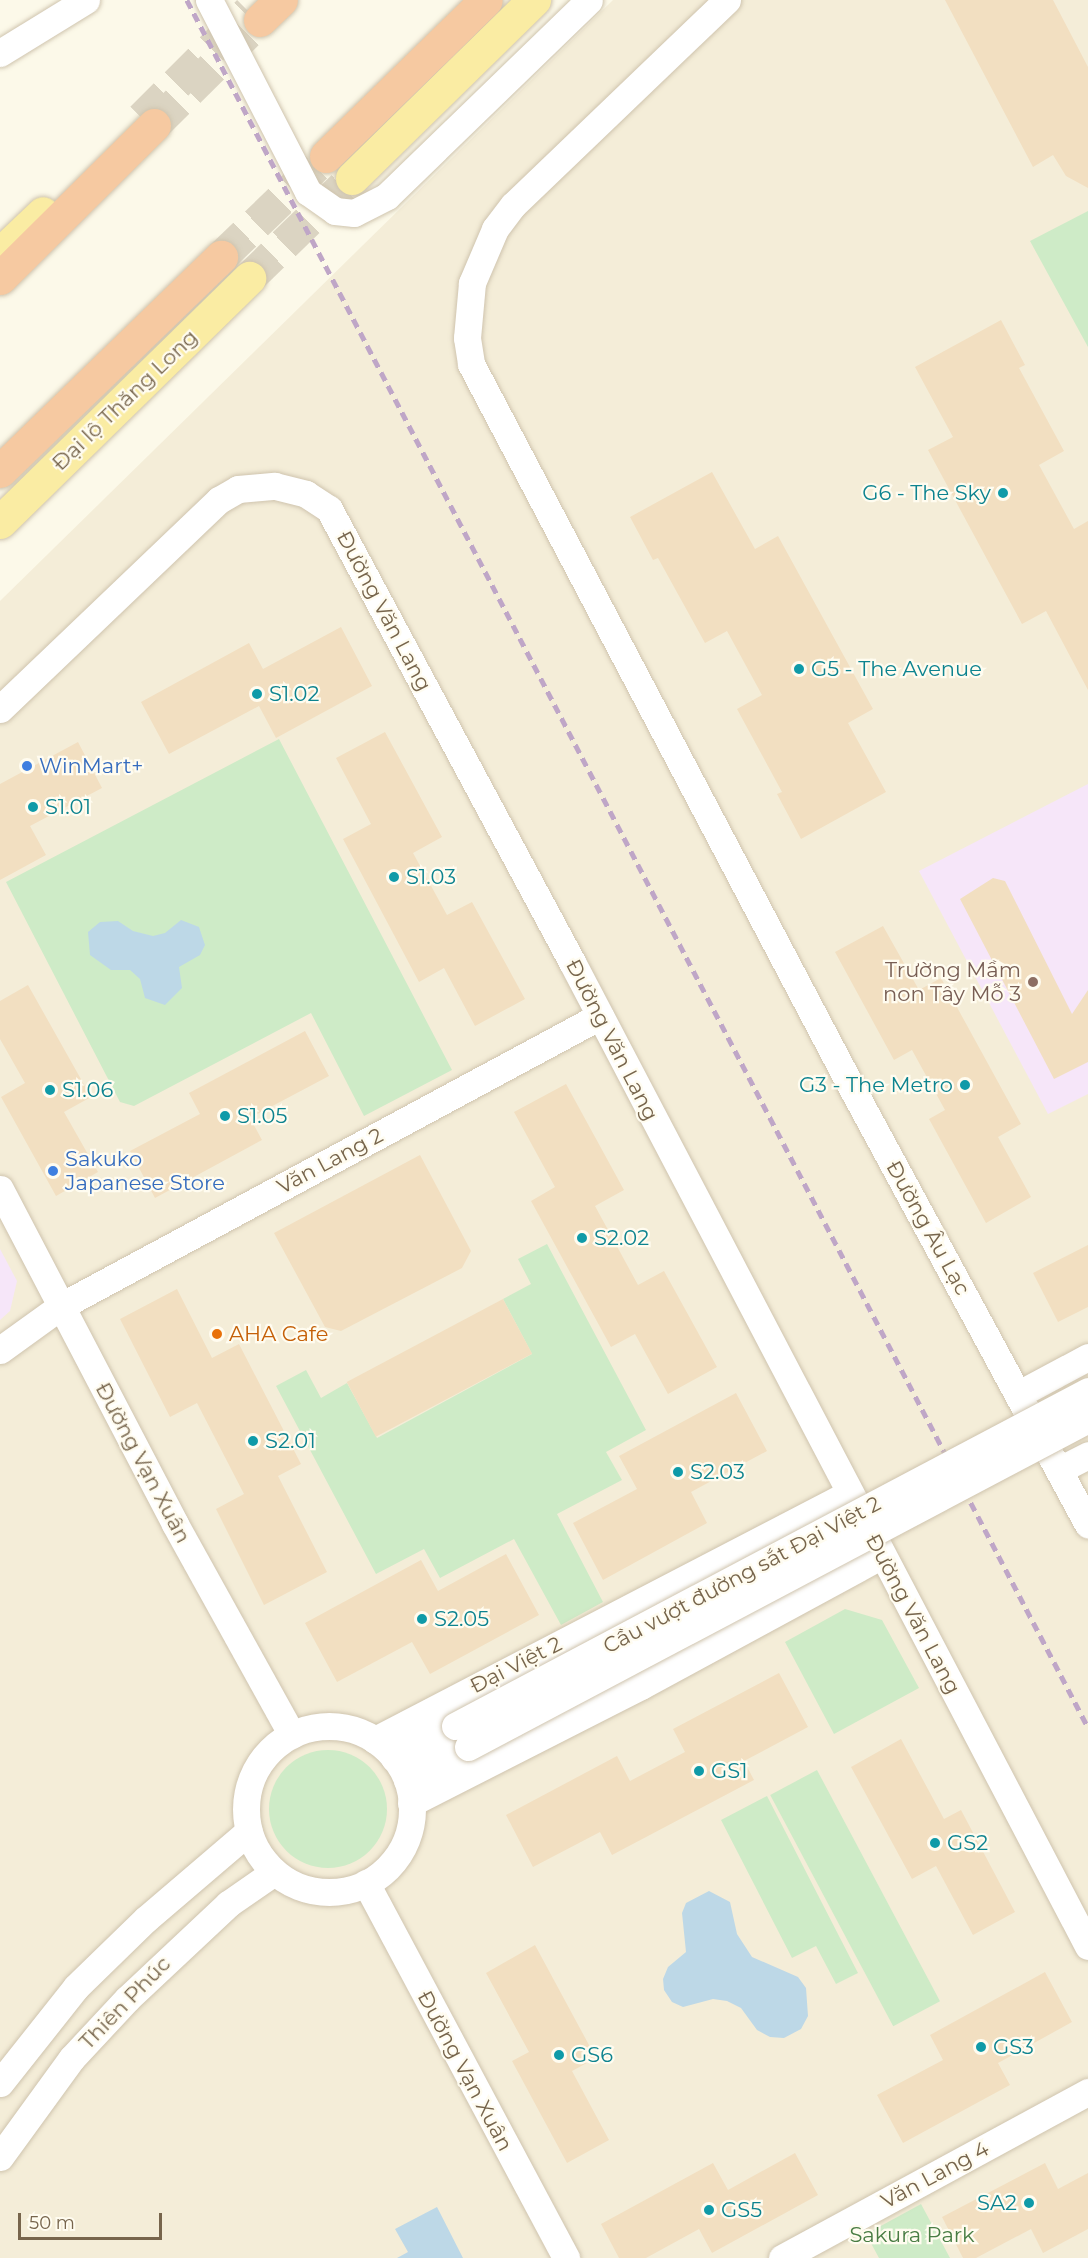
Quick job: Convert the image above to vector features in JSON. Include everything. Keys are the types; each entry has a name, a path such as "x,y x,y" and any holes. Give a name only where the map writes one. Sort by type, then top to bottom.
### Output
{"highway":[{"path":"326,156 486,0"},
{"path":"0,278 148,122"},
{"path":"0,471 221,257"}],"main road":[{"path":"352,177 534,0"},
{"path":"0,254 148,122"},
{"name":"Đại lộ Thăng Long","path":"0,522 249,278"}],"street":[{"path":"0,53 86,0"},
{"path":"209,0 308,192 335,211 354,213 387,195 589,0"},
{"name":"Đường Âu Lạc","path":"728,0 513,205 482,255 472,283 467,338 471,364 769,929 1088,1525"},
{"name":"Đường Văn Lang","path":"0,710 219,500 238,489 275,486 306,494 334,516 600,1016 1088,1946"},
{"name":"Văn Lang 2","path":"0,1350 61,1306 600,1016"},
{"name":"Đường Vạn Xuân","path":"0,1189 292,1735"},
{"path":"1019,1394 1088,1357"},
{"name":"Cầu vượt đường sắt Đại Việt 2","path":"404,1780 462,1736 1088,1391"},
{"name":"Cầu vượt đường sắt Đại Việt 2","path":"462,1736 1088,1419"},
{"path":"1059,1470 1088,1455"},
{"name":"Đại Việt 2","path":"375,1740 850,1493"},
{"path":"404,1780 641,1686 882,1556"},
{"path":"323,1726 339,1727 375,1740 404,1780 411,1819 401,1850 380,1875 366,1883 342,1891 318,1892 287,1881 274,1872 259,1853 249,1831 246,1799 250,1783 266,1755 292,1735 323,1726"},
{"name":"Thiên Phúc","path":"0,2083 76,1987 146,1919 249,1831"},
{"name":"Thiên Phúc","path":"0,2157 72,2058 127,1999 228,1904 274,1872"},
{"name":"Đường Vạn Xuân","path":"366,1883 566,2258"},
{"name":"Văn Lang 4","path":"782,2258 1088,2092"}],"shaded area":[{"path":"613,0 1088,0 1088,2258 0,2258 0,601"},
{"name":"Trường Mầm non Tây Mỗ 3","path":"1088,784 1088,1094 1048,1114 919,871"},
{"path":"0,1249 17,1281 10,1311 0,1320"}],"green space":[{"path":"1088,211 1088,347 1030,241"},
{"path":"279,739 452,1070 364,1116 311,1013 134,1106 120,1102 6,882"},
{"path":"547,1244 646,1430 606,1452 622,1480 557,1514 603,1602 561,1625 514,1539 440,1578 424,1549 376,1574 276,1386 306,1370 321,1398 347,1383 377,1438 532,1354 503,1299 531,1284 518,1259"},
{"path":"845,1609 882,1620 919,1688 834,1734 785,1642"},
{"path":"328,1750 339,1751 361,1760 377,1776 386,1798 386,1820 377,1842 361,1858 339,1867 328,1868 317,1867 295,1858 279,1842 270,1820 269,1809 270,1798 279,1776 295,1760 317,1751"},
{"path":"817,1770 940,2001 893,2026 770,1795"},
{"path":"767,1796 858,1973 836,1984 816,1946 792,1958 721,1820"},
{"name":"Sakura Park","path":"921,2204 950,2258 879,2258 866,2234"}],"water":[{"path":"181,920 199,927 205,945 200,955 179,967 182,988 165,1005 145,998 140,979 130,970 111,970 90,955 88,932 100,922 118,921 133,931 153,936 165,933"},
{"path":"709,1891 730,1902 737,1934 752,1957 798,1977 806,1988 808,2016 801,2029 784,2038 770,2037 757,2030 741,2008 727,2001 713,1999 683,2007 672,2002 664,1990 663,1979 668,1967 686,1952 682,1913 686,1903"},
{"path":"437,2207 463,2258 397,2258 408,2252 395,2229"}],"building":[{"path":"945,0 1053,0 1088,67 1088,188 1066,176 1053,155 1033,167"},
{"name":"G6 - The Sky","path":"1001,320 1025,365 1019,368 1064,451 1039,465 1074,529 1088,521 1088,690 1046,611 1022,624 928,450 953,437 915,367"},
{"name":"G5 - The Avenue","path":"712,472 755,549 778,536 873,709 848,723 886,792 801,839 777,794 782,792 737,709 762,695 727,631 705,643 658,558 653,560 630,517"},
{"name":"S1.02","path":"341,627 372,686 276,738 259,706 169,754 141,702 249,643 263,669"},
{"name":"S1.03","path":"385,732 442,837 413,853 447,915 472,902 525,999 475,1026 444,968 419,982 343,839 371,824 336,758"},
{"name":"S1.01","path":"78,742 102,788 30,826 46,855 0,880 0,784"},
{"path":"993,878 1005,881 1072,1014 1088,990 1088,1062 1054,1079 960,899"},
{"name":"G3 - The Metro","path":"883,926 919,990 941,978 1021,1124 998,1137 1031,1197 986,1223 929,1119 945,1110 912,1050 894,1060 835,952"},
{"name":"S1.06","path":"28,985 91,1097 64,1112 98,1172 56,1196 1,1097 25,1083 0,1039 0,1001"},
{"name":"S1.05","path":"305,1031 329,1076 250,1118 262,1140 155,1198 130,1151 200,1114 189,1093"},
{"name":"S2.02","path":"566,1084 624,1190 595,1206 638,1285 664,1271 717,1367 668,1394 635,1334 611,1347 531,1201 555,1187 514,1112"},
{"path":"420,1155 471,1251 462,1268 341,1331 325,1327 274,1233"},
{"path":"1088,1245 1088,1307 1058,1322 1033,1273"},
{"name":"S2.01","path":"177,1289 212,1358 239,1344 301,1464 278,1476 327,1572 264,1605 216,1509 244,1494 197,1403 170,1417 120,1319"},
{"path":"503,1299 532,1354 376,1437 347,1382"},
{"name":"S2.03","path":"736,1393 767,1451 691,1492 707,1523 603,1580 573,1523 637,1489 619,1456"},
{"name":"S2.05","path":"506,1554 539,1615 430,1674 412,1642 337,1682 305,1623 421,1560 438,1591"},
{"name":"GS1","path":"779,1673 808,1727 744,1761 754,1780 612,1855 600,1832 533,1867 506,1815 617,1756 630,1781 685,1752 673,1729"},
{"name":"GS2","path":"901,1739 944,1819 961,1810 1015,1912 973,1935 936,1866 912,1879 851,1767"},
{"name":"GS6","path":"535,1945 596,2058 572,2071 609,2140 567,2163 512,2061 529,2052 486,1973"},
{"name":"GS3","path":"1045,1972 1072,2022 998,2063 1010,2085 903,2143 877,2095 943,2060 930,2035"},
{"name":"GS5","path":"795,2153 818,2195 712,2253 699,2229 646,2258 619,2258 601,2224 713,2163 728,2190"},
{"name":"SA2","path":"1045,2163 1058,2189 1088,2173 1088,2229 1043,2253 1031,2229 976,2258 963,2258 942,2217"}],"tunnel":[{"path":"142,118 249,11"},
{"path":"154,125 260,20"},
{"path":"221,257 326,156"},
{"path":"249,278 352,178"}],"railway":[{"path":"187,0 1088,1727"}],"place":[{"name":"G6 - The Sky","path":"1003,493"},
{"name":"G5 - The Avenue","path":"799,669"},
{"name":"S1.02","path":"257,694"},
{"name":"WinMart+","path":"27,766"},
{"name":"S1.01","path":"33,807"},
{"name":"S1.03","path":"394,877"},
{"name":"Trường Mầm non Tây Mỗ 3","path":"1033,982"},
{"name":"G3 - The Metro","path":"965,1085"},
{"name":"S1.06","path":"50,1090"},
{"name":"S1.05","path":"225,1116"},
{"name":"Sakuko Japanese Store","path":"53,1171"},
{"name":"S2.02","path":"582,1238"},
{"name":"AHA Cafe","path":"217,1334"},
{"name":"S2.01","path":"253,1441"},
{"name":"S2.03","path":"678,1472"},
{"name":"S2.05","path":"422,1619"},
{"name":"GS1","path":"699,1771"},
{"name":"GS2","path":"935,1843"},
{"name":"GS3","path":"981,2047"},
{"name":"GS6","path":"559,2055"},
{"name":"SA2","path":"1029,2203"},
{"name":"GS5","path":"709,2210"}]}
